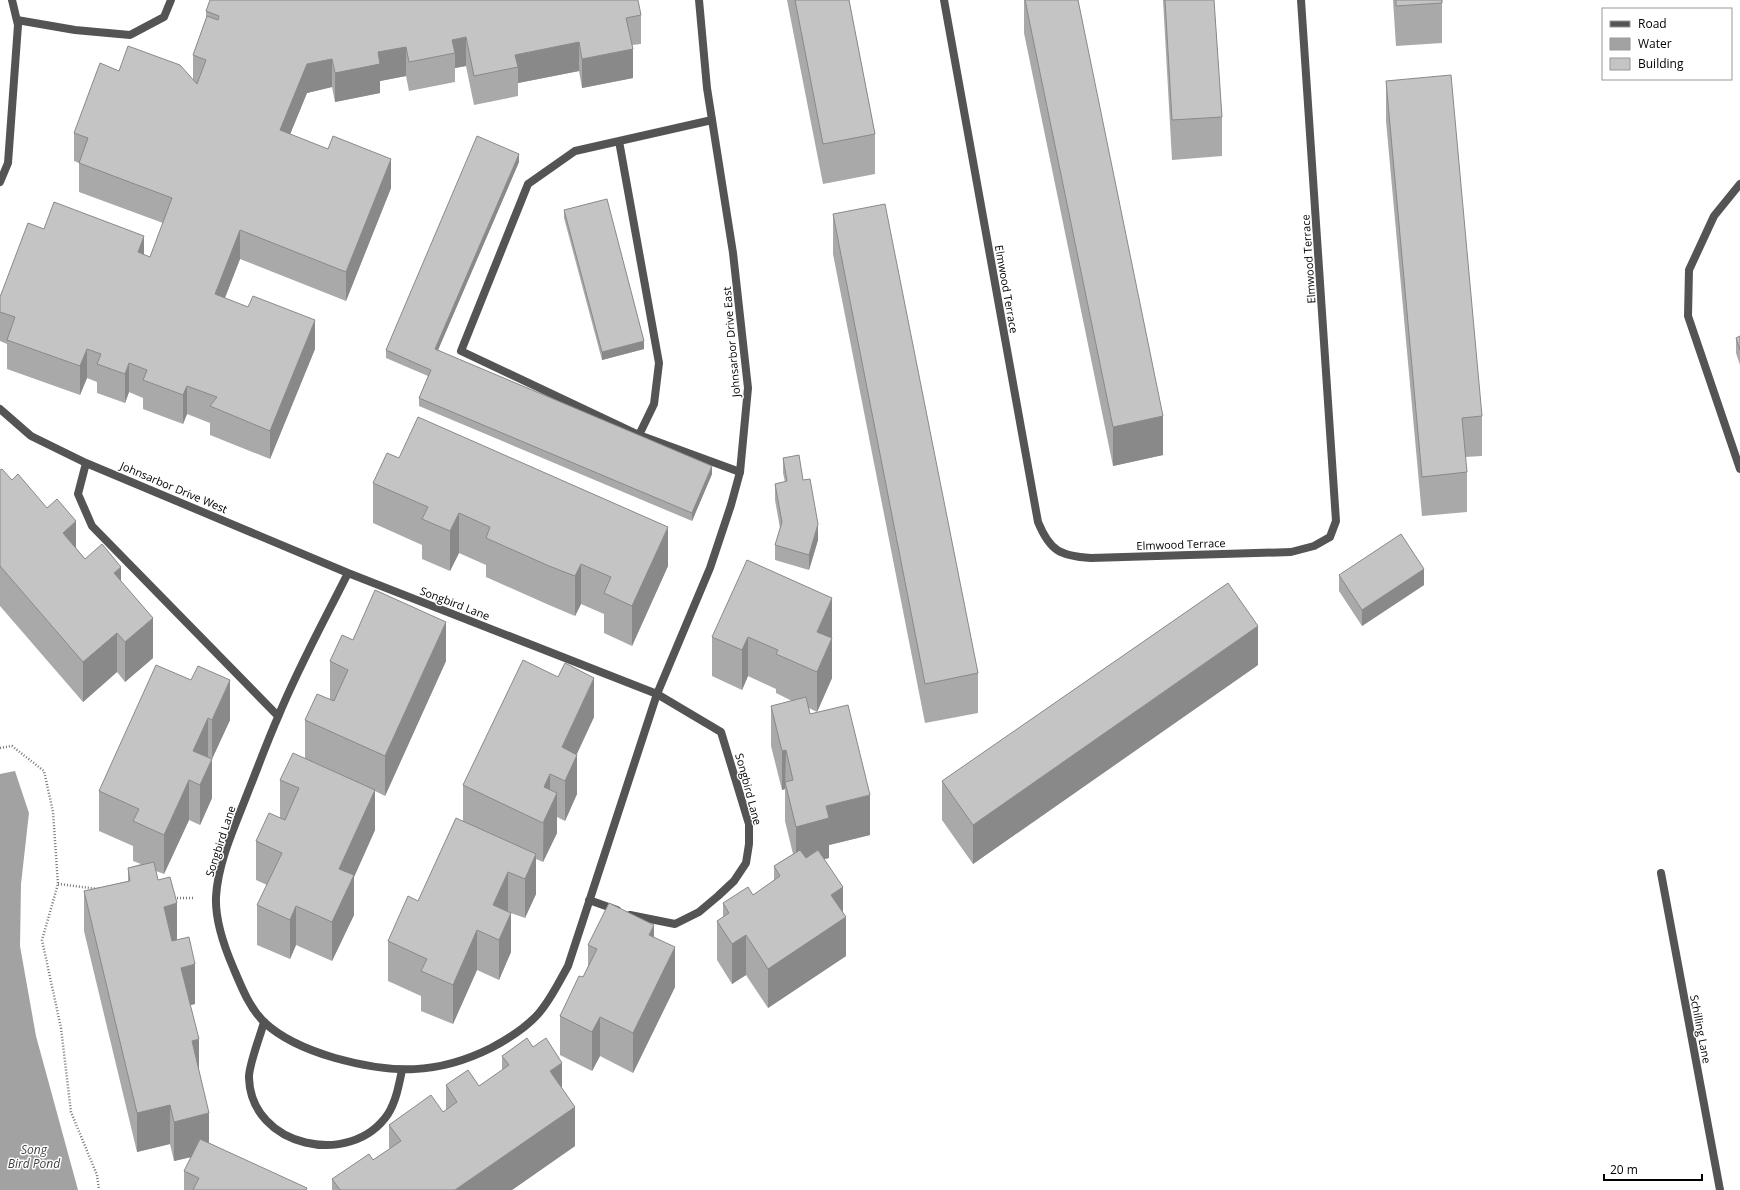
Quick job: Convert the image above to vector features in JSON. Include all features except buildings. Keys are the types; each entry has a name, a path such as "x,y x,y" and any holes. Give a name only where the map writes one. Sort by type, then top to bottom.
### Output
{"street":[{"path":"0,182 8,163 18,25 12,0"},
{"path":"17,20 75,30 130,35 164,17 171,0"},
{"name":"Johnsarbor Drive East","path":"657,694 710,568 732,505 740,472 748,388 733,253 707,88 699,0"},
{"name":"Elmwood Terrace","path":"944,0 1038,522 1045,538 1055,550 1070,557 1091,558 1291,552 1314,546 1330,537 1336,521 1301,0"},
{"path":"712,120 575,151 528,184 461,351 639,435 740,472"},
{"path":"619,141 659,363 654,404 639,435"},
{"path":"1740,184 1714,216 1689,270 1688,316 1740,469"},
{"name":"Johnsarbor Drive West","path":"0,409 31,436 86,463 348,573"},
{"path":"86,463 78,494 92,526 278,716"},
{"name":"Songbird Lane","path":"589,900 637,917 675,924 699,912 734,881 746,863 750,844 749,824 721,732 657,694 348,573 278,716 231,836 220,871 216,898 224,948 245,996 264,1022 287,1038 314,1052 375,1067 402,1070 429,1069 458,1063 504,1041 538,1014 550,998 568,966 589,900 657,694"},
{"name":"Schilling Lane","path":"1661,872 1720,1190"},
{"path":"264,1022 249,1077 252,1097 261,1115 272,1127 294,1139 321,1146 346,1144 371,1132 388,1114 398,1091 402,1070"}],"path":[{"path":"0,748 12,746 44,771 53,812 58,884 42,940 60,1028 71,1112 97,1175 99,1190"},
{"path":"58,884 105,890"},
{"path":"166,898 216,898"}],"water":[{"name":"Song Bird Pond","path":"15,771 29,813 21,884 20,946 36,1036 78,1190 0,1190 0,774"}]}
